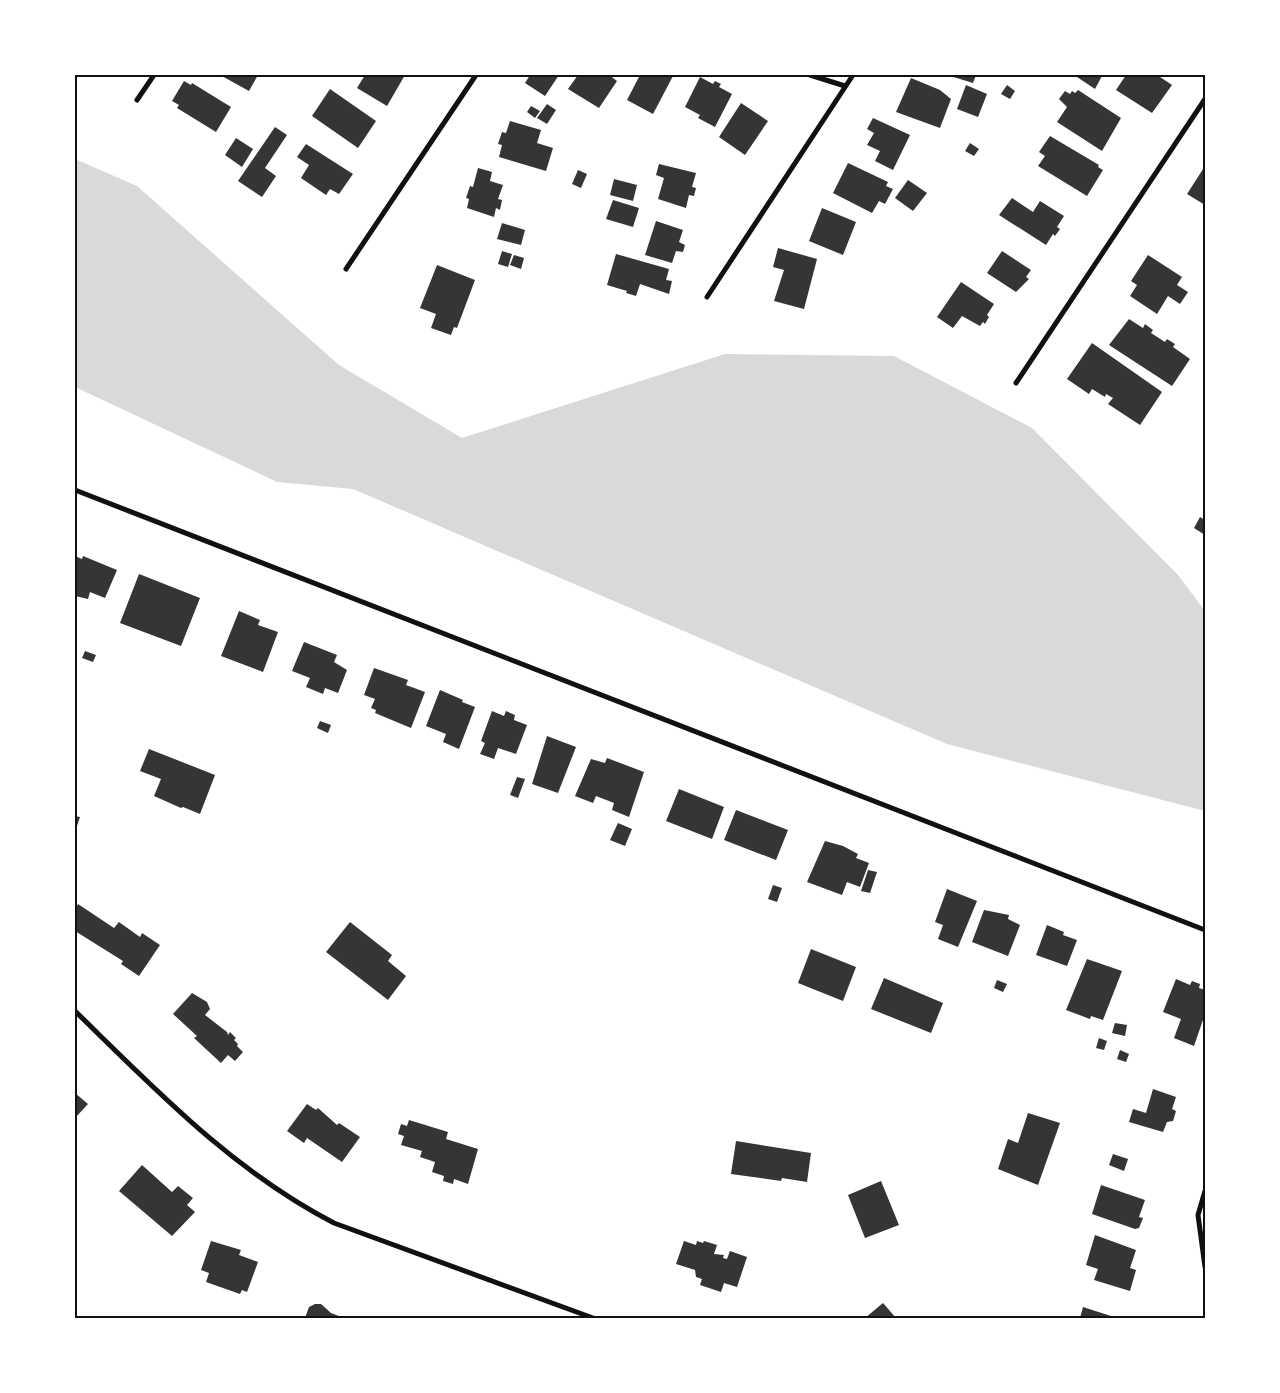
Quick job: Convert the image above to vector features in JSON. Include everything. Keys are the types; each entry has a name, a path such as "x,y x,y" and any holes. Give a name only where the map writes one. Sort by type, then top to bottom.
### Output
{"street":[{"path":"137,100 154,75"},
{"path":"346,270 476,75"},
{"path":"810,75 845,86"},
{"path":"707,297 853,75"},
{"path":"1016,383 1205,99"},
{"path":"75,490 1205,930"},
{"path":"75,1011 214,1143 298,1204 334,1222 593,1318"},
{"path":"1205,1191 1198,1216 1205,1267"}],"shaded area":[{"path":"75,159 137,186 339,365 462,438 725,354 894,356 1032,428 1178,575 1205,611 1205,811 947,744 353,489 277,482 75,387"}],"building":[{"path":"220,75 258,75 249,91"},
{"path":"365,75 405,75 387,106 357,88"},
{"path":"530,75 559,75 545,96 525,83"},
{"path":"578,75 609,75 617,81 599,108 568,89"},
{"path":"640,75 673,76 653,114 627,100"},
{"path":"947,75 976,75 973,83"},
{"path":"1078,75 1102,76 1095,89 1077,77"},
{"path":"1126,75 1157,75 1172,85 1152,113 1116,90"},
{"path":"700,77 713,84 715,81 721,84 719,87 732,94 715,127 698,118 700,115 685,107"},
{"path":"911,78 940,90 951,99 940,128 896,112"},
{"path":"184,81 191,85 192,83 231,107 216,132 177,108 179,105 172,101"},
{"path":"966,85 987,94 978,117 957,109"},
{"path":"1007,85 1015,91 1010,99 1001,94"},
{"path":"330,89 376,121 358,148 312,116"},
{"path":"1078,90 1121,118 1102,151 1057,122 1067,107 1059,99 1065,91 1070,94 1072,91 1075,93"},
{"path":"741,103 768,121 745,155 719,137"},
{"path":"547,104 556,110 547,124 537,118"},
{"path":"531,106 540,111 535,118 527,112"},
{"path":"873,118 910,135 893,170 875,161 880,151 867,145 874,133 867,129"},
{"path":"510,121 541,130 537,143 553,148 546,171 499,157 502,145 498,144 502,132 506,133"},
{"path":"275,127 287,135 265,168 276,176 262,197 238,181"},
{"path":"1050,136 1099,165 1098,167 1103,170 1087,196 1038,166 1045,156 1039,152"},
{"path":"236,138 253,149 242,167 225,155"},
{"path":"970,143 979,149 974,156 965,151"},
{"path":"306,144 353,174 339,194 330,189 326,195 301,178 309,165 297,157"},
{"path":"848,163 888,182 886,186 893,189 885,204 879,201 872,213 833,193"},
{"path":"659,164 696,173 692,187 696,188 694,196 689,195 686,208 658,199 664,178 656,175"},
{"path":"1205,166 1205,205 1187,194"},
{"path":"478,168 492,172 490,181 503,185 498,199 502,200 500,210 496,208 494,217 467,208 469,199 466,198 470,186 473,187"},
{"path":"578,170 587,174 581,188 572,184"},
{"path":"614,179 637,185 633,201 610,195"},
{"path":"908,180 927,193 913,211 895,198"},
{"path":"1012,198 1033,212 1040,201 1064,216 1057,227 1060,229 1055,236 1053,234 1046,245 999,215"},
{"path":"613,200 639,208 633,227 606,219"},
{"path":"822,208 856,222 843,255 809,241"},
{"path":"656,221 683,230 679,242 685,245 683,252 676,251 672,263 645,255"},
{"path":"502,223 525,230 521,245 497,239"},
{"path":"778,248 817,259 804,309 774,301 784,270 773,267"},
{"path":"502,251 512,254 508,267 498,264"},
{"path":"1002,251 1031,270 1026,277 1029,279 1016,292 987,273"},
{"path":"616,254 669,269 666,280 672,281 669,294 640,284 636,296 607,285"},
{"path":"514,255 524,258 521,269 510,265"},
{"path":"1148,255 1182,277 1177,285 1188,292 1180,304 1168,296 1157,314 1130,296 1137,285 1131,281"},
{"path":"437,265 475,280 457,328 454,327 451,335 431,328 436,314 420,308"},
{"path":"961,282 994,304 987,315 989,317 985,324 983,322 980,326 962,316 953,328 937,317"},
{"path":"1129,319 1143,328 1145,324 1153,330 1151,333 1165,342 1167,339 1175,344 1173,347 1190,359 1172,386 1109,345"},
{"path":"1092,343 1162,392 1140,425 1108,404 1113,398 1106,394 1105,397 1092,389 1089,394 1067,379"},
{"path":"1200,517 1205,520 1205,535 1194,528"},
{"path":"75,556 82,559 83,556 117,570 105,598 90,592 88,599 75,596"},
{"path":"139,574 200,598 181,646 120,623"},
{"path":"239,611 260,620 258,625 278,632 263,672 221,656"},
{"path":"304,642 337,655 334,662 347,670 338,693 325,688 323,694 306,687 310,678 292,671"},
{"path":"85,651 96,655 93,662 82,658"},
{"path":"374,668 408,680 406,685 425,692 411,728 375,713 376,710 371,708 375,699 364,695"},
{"path":"440,690 475,707 459,749 443,742 446,734 426,726"},
{"path":"492,711 504,716 506,711 515,715 514,720 527,725 516,754 498,748 494,759 480,754 485,743 481,741"},
{"path":"320,721 331,725 328,733 317,728"},
{"path":"547,736 576,747 558,793 532,784"},
{"path":"149,749 215,775 200,814 154,796 161,779 140,771"},
{"path":"607,758 644,772 629,817 612,810 614,803 596,796 593,803 575,796 591,759 605,763"},
{"path":"517,777 525,779 518,798 510,795"},
{"path":"679,789 724,807 712,839 666,821"},
{"path":"736,810 788,830 776,860 724,840"},
{"path":"75,816 80,817 75,832"},
{"path":"618,823 632,829 625,846 610,840"},
{"path":"825,841 843,846 858,854 856,858 869,863 860,887 847,882 842,895 807,882"},
{"path":"868,870 877,872 870,893 861,891"},
{"path":"773,885 782,888 777,902 768,899"},
{"path":"947,889 977,901 958,947 938,939 943,925 935,922"},
{"path":"78,904 114,928 119,922 140,937 142,933 160,945 139,976 121,964 123,961 75,931 75,910"},
{"path":"984,910 1009,915 1008,919 1020,925 1008,956 972,942"},
{"path":"350,922 392,955 388,961 406,976 388,1000 326,952"},
{"path":"1047,925 1064,932 1063,935 1077,940 1067,966 1036,955"},
{"path":"811,949 856,967 843,1001 798,983"},
{"path":"1087,959 1122,971 1103,1020 1091,1016 1090,1019 1066,1010"},
{"path":"884,978 943,1003 931,1033 871,1009"},
{"path":"1176,979 1190,985 1192,981 1200,984 1199,988 1205,990 1205,1014 1194,1046 1174,1038 1181,1019 1163,1012"},
{"path":"997,980 1007,984 1003,992 994,988"},
{"path":"192,993 207,1002 210,1009 205,1015 227,1032 228,1035 230,1032 236,1038 234,1040 238,1044 237,1046 243,1052 235,1061 228,1055 221,1063 194,1038 197,1036 173,1014"},
{"path":"1115,1023 1127,1025 1125,1036 1112,1033"},
{"path":"1099,1038 1107,1041 1104,1050 1096,1048"},
{"path":"1120,1050 1129,1054 1126,1062 1117,1059"},
{"path":"1153,1089 1176,1097 1172,1109 1176,1111 1173,1121 1167,1122 1163,1132 1129,1122 1133,1109 1146,1113"},
{"path":"75,1093 88,1104 75,1118"},
{"path":"307,1104 316,1110 318,1108 337,1125 339,1123 360,1137 342,1162 307,1138 304,1143 287,1131"},
{"path":"1028,1113 1060,1123 1038,1185 998,1169 1008,1139 1018,1143"},
{"path":"409,1120 448,1132 446,1139 478,1149 468,1184 454,1179 453,1184 443,1181 444,1176 432,1172 435,1162 420,1157 422,1151 401,1145 404,1136 398,1134 401,1124 407,1126"},
{"path":"736,1141 811,1153 807,1182 782,1178 781,1181 731,1174"},
{"path":"1113,1154 1128,1159 1124,1171 1109,1165"},
{"path":"142,1165 172,1192 178,1186 193,1198 187,1205 195,1212 172,1236 119,1191"},
{"path":"881,1181 899,1225 865,1238 848,1195"},
{"path":"1101,1185 1145,1200 1139,1217 1143,1218 1139,1228 1135,1229 1092,1214"},
{"path":"1095,1235 1136,1250 1130,1268 1136,1270 1130,1291 1094,1280 1098,1269 1086,1265"},
{"path":"211,1241 241,1250 239,1255 258,1262 247,1292 242,1290 240,1294 206,1282 209,1273 201,1270"},
{"path":"684,1241 696,1245 697,1241 703,1243 704,1241 717,1245 714,1254 724,1255 723,1258 727,1259 730,1251 747,1257 737,1287 724,1283 721,1292 700,1285 702,1279 696,1277 695,1270 676,1264"},
{"path":"883,1303 896,1318 865,1318"},
{"path":"321,1304 331,1313 344,1318 305,1318 309,1307"},
{"path":"1083,1307 1111,1316 1111,1318 1080,1318"}]}
